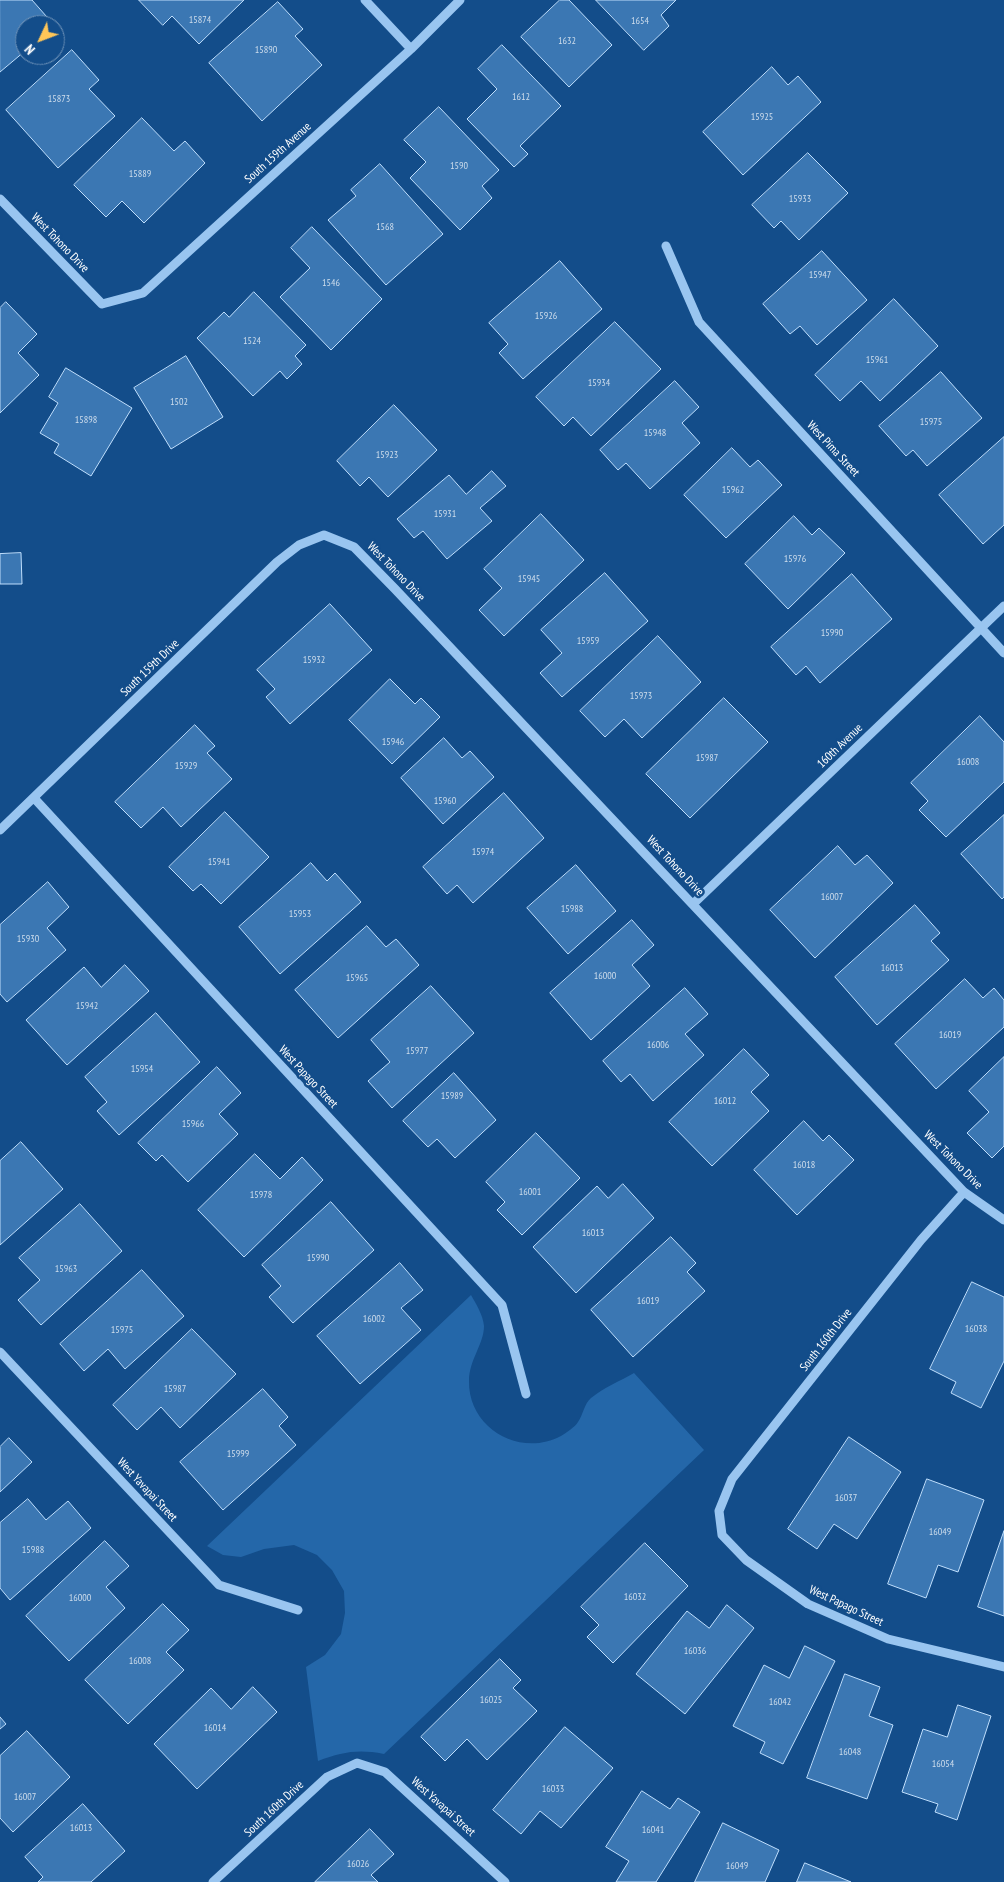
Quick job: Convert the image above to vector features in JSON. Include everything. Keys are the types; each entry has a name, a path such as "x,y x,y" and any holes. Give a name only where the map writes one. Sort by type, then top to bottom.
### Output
{"street":[{"path":"365,0 411,49"},
{"name":"South 159th Avenue","path":"102,304 143,293 411,49 460,0"},
{"name":"West Tohono Drive","path":"0,198 102,304"},
{"name":"West Pima Street","path":"666,246 699,322 1004,653"},
{"name":"West Tohono Drive","path":"324,535 354,548 368,561 964,1192 1004,1220"},
{"name":"South 159th Drive","path":"0,830 277,562 299,545 324,535"},
{"name":"160th Avenue","path":"693,904 1004,606"},
{"name":"West Papago Street","path":"34,798 502,1305 526,1394"},
{"name":"South 160th Drive","path":"718,1510 732,1479 921,1240 964,1192"},
{"name":"West Yavapai Street","path":"0,1352 219,1585 298,1610"},
{"name":"West Papago Street","path":"718,1510 722,1535 746,1560 808,1604 888,1640 1004,1666"},
{"name":"South 160th Drive","path":"213,1882 327,1777 357,1763"},
{"name":"West Yavapai Street","path":"357,1763 385,1772 506,1882"}],"shaded area":[{"path":"471,1295 481,1314 484,1326 482,1339 471,1366 469,1381 471,1398 477,1413 487,1425 499,1434 514,1441 529,1443 545,1442 561,1436 577,1424 591,1398 634,1373 704,1450 384,1754 350,1752 318,1761 306,1667 325,1655 341,1634 345,1613 344,1591 332,1570 317,1555 294,1545 264,1549 241,1557 223,1555 207,1546"}],"building":[{"path":"0,0 32,0 45,15 15,15 15,59 0,72"},
{"path":"139,0 244,0 199,44 172,16 163,25"},
{"path":"560,0 569,0 612,45 569,87 521,37"},
{"path":"596,0 676,0 661,15 669,26 644,50"},
{"path":"278,2 303,29 295,36 322,65 262,121 209,63"},
{"path":"502,45 561,106 520,146 528,154 514,167 467,119 497,89 478,69"},
{"path":"72,50 99,80 89,89 115,116 58,168 6,110 56,65 65,65 65,56"},
{"path":"772,67 788,85 798,76 821,102 743,175 703,132"},
{"path":"439,107 499,170 482,186 492,198 460,230 410,178 426,162 404,140"},
{"path":"142,118 174,151 185,141 205,163 144,223 122,201 106,217 74,185"},
{"path":"808,153 848,193 799,240 781,221 774,228 752,205"},
{"path":"380,164 443,234 386,285 328,220 356,196 351,190"},
{"path":"312,227 382,299 331,350 280,297 310,268 291,248"},
{"path":"822,251 867,300 817,345 800,326 790,334 763,304"},
{"path":"560,261 602,309 523,379 499,353 508,344 489,323"},
{"path":"254,292 306,345 295,356 302,364 287,379 280,371 253,396 197,338 224,312 229,317"},
{"path":"894,299 938,346 880,401 861,381 840,401 815,375"},
{"path":"6,302 37,334 18,353 39,375 0,413 0,308"},
{"path":"615,322 661,369 591,436 573,417 564,426 536,397"},
{"path":"186,356 223,417 171,449 134,388"},
{"path":"66,368 132,408 91,476 54,453 59,444 40,433 58,403 49,397"},
{"path":"941,372 982,418 927,466 913,450 906,456 879,426"},
{"path":"675,381 699,407 682,423 700,443 650,489 626,463 618,470 600,450"},
{"path":"394,405 437,450 388,497 369,477 360,486 337,461"},
{"path":"1004,437 1004,525 983,544 939,495"},
{"path":"732,448 750,467 758,460 782,485 726,538 684,495"},
{"path":"492,471 506,486 480,508 492,521 447,559 423,531 414,538 397,519 449,475 466,494"},
{"path":"541,514 584,560 504,636 479,610 502,588 484,569"},
{"path":"794,516 812,535 819,528 845,553 788,609 745,564"},
{"path":"21,553 22,584 0,584 0,554"},
{"path":"605,573 648,621 562,697 540,673 562,653 541,630"},
{"path":"852,574 892,619 820,683 806,666 796,675 771,647"},
{"path":"330,604 372,650 290,724 266,697 275,689 257,670"},
{"path":"658,636 701,682 642,738 624,719 605,737 580,711"},
{"path":"390,679 415,704 421,698 440,717 392,764 349,720"},
{"path":"724,698 768,742 690,818 646,774"},
{"path":"980,716 1004,742 1004,782 946,837 919,810 928,801 911,783"},
{"path":"195,725 215,746 207,753 232,779 181,827 163,807 141,828 115,802"},
{"path":"444,738 462,758 470,751 494,777 443,824 401,778"},
{"path":"504,793 544,838 473,903 457,885 447,894 423,867"},
{"path":"225,812 269,857 221,904 201,884 193,891 169,867"},
{"path":"1004,815 1004,897 1002,899 961,854"},
{"path":"838,846 855,865 867,855 893,883 815,958 770,910"},
{"path":"311,863 327,881 335,873 361,902 280,974 239,927"},
{"path":"576,865 616,911 568,954 527,908"},
{"path":"48,882 69,907 47,928 66,950 7,1002 0,994 0,925"},
{"path":"915,905 940,933 931,941 949,960 877,1025 835,977"},
{"path":"632,920 654,945 632,965 650,986 591,1040 550,993"},
{"path":"367,926 386,947 396,939 419,965 338,1038 295,990"},
{"path":"125,965 149,991 67,1065 26,1020 84,967 101,987"},
{"path":"965,979 983,998 994,988 1004,1000 1004,1027 936,1089 895,1044"},
{"path":"431,986 474,1033 392,1108 368,1081 390,1062 371,1040"},
{"path":"685,988 708,1014 685,1034 704,1055 653,1101 630,1074 621,1082 603,1061"},
{"path":"156,1013 200,1062 119,1135 97,1111 107,1102 85,1077"},
{"path":"744,1049 769,1075 751,1092 769,1111 712,1166 669,1122"},
{"path":"1004,1057 1004,1146 992,1158 967,1133 989,1112 969,1091"},
{"path":"217,1067 241,1093 219,1114 238,1134 188,1182 162,1155 156,1161 138,1143"},
{"path":"454,1073 496,1120 455,1158 437,1139 428,1147 403,1121"},
{"path":"804,1121 823,1141 829,1135 854,1160 797,1215 754,1170"},
{"path":"536,1133 580,1178 522,1235 497,1210 505,1202 486,1182"},
{"path":"21,1142 63,1189 0,1245 0,1161"},
{"path":"255,1154 280,1179 302,1157 323,1180 244,1257 198,1210"},
{"path":"623,1184 654,1218 576,1293 533,1247 597,1186 608,1198"},
{"path":"331,1202 374,1250 293,1323 269,1297 281,1286 262,1265"},
{"path":"80,1204 122,1251 41,1325 18,1300 40,1280 19,1258"},
{"path":"671,1237 696,1263 687,1272 705,1291 633,1357 591,1310"},
{"path":"400,1263 423,1290 401,1308 421,1330 360,1384 317,1336"},
{"path":"142,1270 184,1316 125,1369 108,1349 84,1371 60,1344"},
{"path":"972,1282 1004,1297 1004,1361 981,1408 951,1393 956,1382 930,1369"},
{"path":"192,1329 236,1374 180,1428 161,1407 137,1430 113,1405"},
{"path":"263,1389 288,1417 279,1426 296,1445 223,1510 180,1462"},
{"path":"849,1437 901,1472 857,1539 834,1524 817,1549 788,1529"},
{"path":"9,1438 32,1462 0,1492 0,1447"},
{"path":"927,1479 984,1500 958,1572 938,1565 926,1598 888,1584"},
{"path":"28,1499 46,1520 68,1501 91,1528 10,1600 0,1588 0,1523"},
{"path":"1004,1531 1004,1616 978,1607"},
{"path":"105,1541 129,1566 106,1587 125,1608 69,1661 26,1616"},
{"path":"645,1543 688,1586 613,1663 587,1637 599,1625 581,1607"},
{"path":"163,1604 189,1630 166,1652 184,1670 128,1724 85,1680"},
{"path":"727,1605 754,1628 685,1714 636,1674 687,1611 709,1628"},
{"path":"805,1646 835,1661 783,1764 760,1753 765,1742 733,1726 764,1665 789,1678"},
{"path":"500,1659 521,1680 513,1688 537,1711 487,1760 467,1739 445,1761 421,1737"},
{"path":"845,1674 880,1687 869,1716 893,1725 867,1799 807,1778"},
{"path":"253,1687 277,1712 197,1789 154,1744 211,1688 231,1709"},
{"path":"958,1705 991,1716 957,1820 935,1812 938,1804 902,1792 923,1729 947,1737"},
{"path":"0,1717 6,1724 0,1729"},
{"path":"565,1727 613,1768 561,1828 540,1811 521,1834 493,1810"},
{"path":"27,1731 70,1777 13,1832 0,1818 0,1756"},
{"path":"642,1791 670,1809 678,1798 700,1812 656,1882 616,1882 629,1861 606,1847"},
{"path":"83,1804 125,1851 91,1882 38,1882 43,1877 25,1857"},
{"path":"723,1823 779,1850 765,1882 695,1882"},
{"path":"370,1829 394,1854 371,1875 378,1882 315,1882"},
{"path":"805,1863 851,1882 797,1882"}]}
